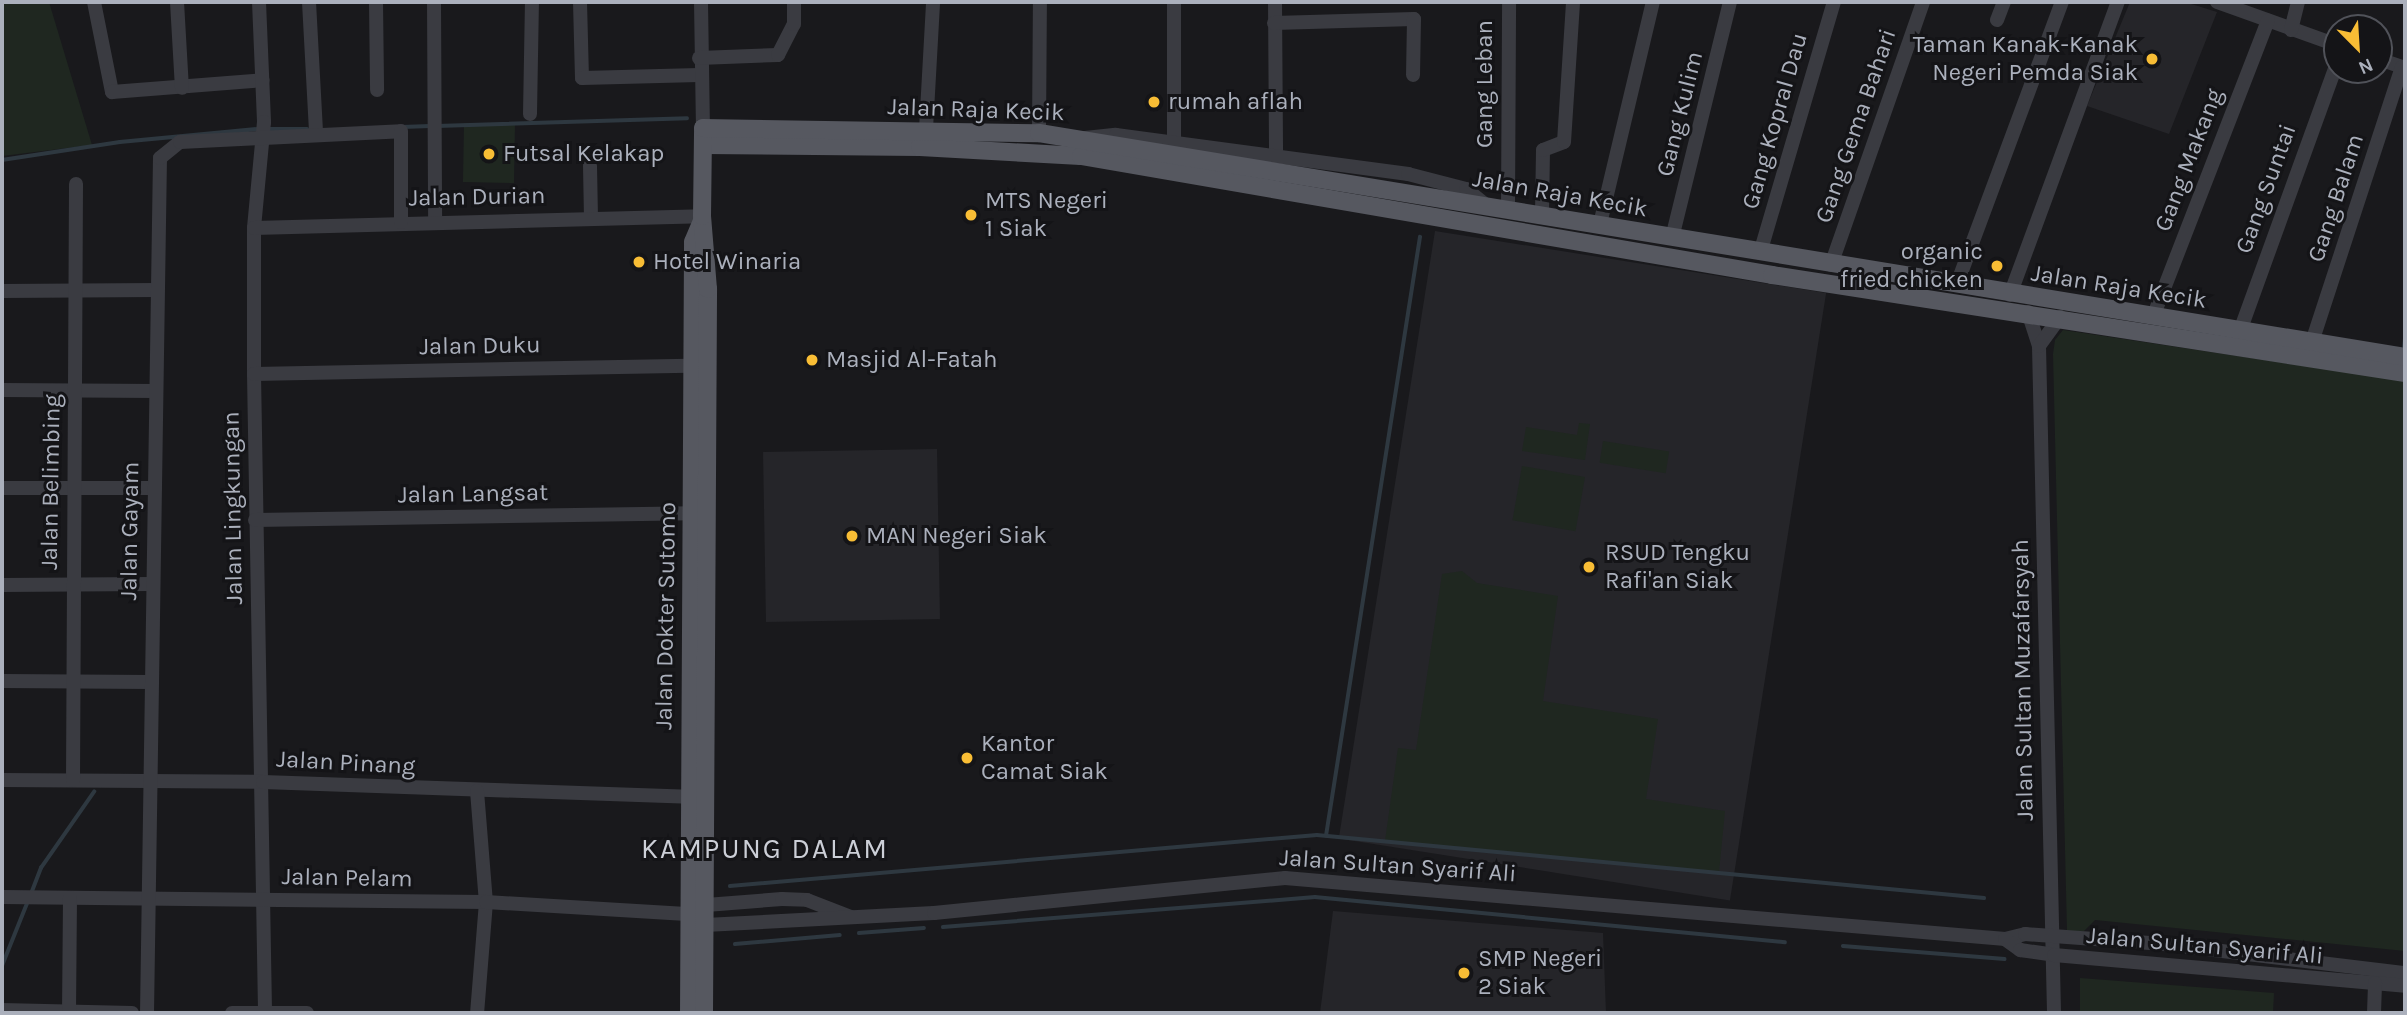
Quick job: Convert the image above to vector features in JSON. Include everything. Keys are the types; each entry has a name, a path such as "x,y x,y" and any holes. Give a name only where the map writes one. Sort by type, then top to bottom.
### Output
{"main road":[{"name":"Jalan Raja Kecik","path":"848,138 926,129 1039,133 1082,148 1772,275 2060,317 2185,330 2240,331 2405,357"},
{"name":"Jalan Raja Kecik","path":"703,136 848,138 1082,148 1542,214 1831,265 2153,317 2185,330 2405,373"},
{"name":"Jalan Dokter Sutomo","path":"703,136 702,218 692,242 701,365 701,915 704,1013"},
{"name":"Jalan Dokter Sutomo","path":"689,1013 701,915 689,797 692,513 701,365"}],"street":[{"path":"94,2 112,92 263,80"},
{"path":"177,2 183,88"},
{"name":"Jalan Lingkungan","path":"259,2 263,129 254,228 254,374 265,1013"},
{"path":"309,2 316,133"},
{"path":"376,2 377,90"},
{"path":"435,2 435,222"},
{"path":"530,114 532,2"},
{"path":"580,2 582,78 699,75"},
{"name":"Jalan Dokter Sutomo","path":"701,2 699,75 703,136"},
{"path":"699,58 778,55 793,24 794,2"},
{"path":"926,129 933,2"},
{"path":"1039,133 1040,2"},
{"path":"1174,2 1174,142"},
{"path":"1275,2 1276,154"},
{"name":"Gang Leban","path":"1508,209 1509,2"},
{"path":"1542,214 1543,150 1560,145 1564,138 1573,2"},
{"path":"1600,224 1653,2"},
{"name":"Gang Kulim","path":"1672,238 1730,2"},
{"name":"Gang Kopral Dau","path":"1760,253 1834,2"},
{"name":"Gang Gema Bahari","path":"1831,265 1923,2"},
{"path":"1997,20 2004,2"},
{"path":"1956,284 2062,2"},
{"path":"2010,295 2118,2"},
{"path":"2217,2 2323,40"},
{"path":"2291,30 2298,2"},
{"path":"1274,23 1414,19 1413,75"},
{"name":"Gang Makang","path":"2153,317 2268,20"},
{"name":"Gang Balam","path":"2312,342 2404,68"},
{"name":"Gang Suntai","path":"2240,331 2329,84"},
{"path":"263,129 316,133 401,131 401,222"},
{"name":"Jalan Gayam","path":"148,1013 151,584 160,158 165,151 180,142 263,129"},
{"path":"1082,148 1107,134 1276,154 1456,186 1474,193 1487,206"},
{"path":"590,166 591,218"},
{"name":"Jalan Belimbing","path":"73,780 71,682 76,184"},
{"name":"Jalan Durian","path":"254,228 401,222 702,218"},
{"path":"2,291 157,290"},
{"name":"Jalan Sultan Muzafarsyah","path":"2028,312 2039,346 2054,1013"},
{"path":"2039,346 2060,317"},
{"name":"Jalan Duku","path":"254,374 701,365"},
{"path":"2,390 156,391"},
{"path":"2,488 155,488"},
{"name":"Jalan Langsat","path":"255,520 692,513"},
{"path":"2,585 151,584"},
{"path":"2,681 151,682"},
{"name":"Jalan Pinang","path":"2,780 150,784 263,782 689,797"},
{"path":"477,791 486,902 477,1013"},
{"name":"Jalan Sultan Syarif Ali","path":"701,915 851,917 1026,906 1285,878 2005,939 2025,933 2164,944 2405,973"},
{"name":"Jalan Pelam","path":"2,897 149,896 486,902 701,915"},
{"path":"69,1012 70,898"},
{"path":"701,915 807,900 851,917"},
{"name":"Jalan Sultan Syarif Ali","path":"2005,939 2020,950 2054,955 2405,986"},
{"path":"2374,1013 2375,983"},
{"path":"2,1010 132,1013"},
{"path":"232,1013 307,1013"}],"shaded area":[{"path":"2,2 49,2 92,145 2,156"},
{"name":"Taman Kanak-Kanak Negeri Pemda Siak","path":"2130,2 2185,2 2217,12 2169,134 2087,106"},
{"name":"Futsal Kelakap","path":"464,123 515,124 514,183 463,182"},
{"name":"RSUD Tengku Rafi'an Siak","path":"1435,231 1826,293 1730,900 1339,838"},
{"path":"2063,330 2405,381 2405,951 2095,920 2084,931 2067,931 2053,354 2055,340"},
{"path":"1579,423 1590,424 1585,460 1522,451 1526,427 1577,435"},
{"path":"1603,441 1669,451 1666,473 1600,463"},
{"name":"MAN Negeri Siak","path":"937,449 940,619 766,622 763,452"},
{"path":"1522,466 1585,477 1575,531 1512,520"},
{"path":"1462,571 1477,583 1558,596 1543,701 1658,719 1646,799 1725,811 1719,872 1385,841 1398,748 1416,750 1442,574"},
{"name":"SMP Negeri 2 Siak","path":"1333,911 1603,933 1606,1013 1320,1013"},
{"path":"2080,978 2274,993 2273,1013 2080,1013"}],"waterway":[{"path":"437,126 687,118"},
{"path":"402,127 430,126"},
{"path":"2,160 120,142 258,129"},
{"path":"266,129 307,129"},
{"path":"1326,836 1420,237"},
{"path":"2404,348 2405,339"},
{"path":"31,894 41,868 94,792"},
{"path":"730,886 1317,835 1984,898"},
{"path":"943,927 1315,897 1785,942"},
{"path":"2,966 28,901"},
{"path":"859,933 924,928"},
{"path":"735,944 840,935"},
{"path":"1843,946 2004,959"}],"place":[{"name":"Taman Kanak-Kanak Negeri Pemda Siak","path":"2152,59"},
{"name":"rumah aflah","path":"1154,102"},
{"name":"Futsal Kelakap","path":"489,154"},
{"name":"MTS Negeri 1 Siak","path":"971,215"},
{"name":"Hotel Winaria","path":"639,262"},
{"name":"organic fried chicken","path":"1997,266"},
{"name":"Masjid Al-Fatah","path":"812,360"},
{"name":"MAN Negeri Siak","path":"852,536"},
{"name":"RSUD Tengku Rafi'an Siak","path":"1589,567"},
{"name":"Kantor Camat Siak","path":"967,758"},
{"name":"SMP Negeri 2 Siak","path":"1464,973"}],"district":[{"name":"KAMPUNG DALAM","path":"765,849"}]}
